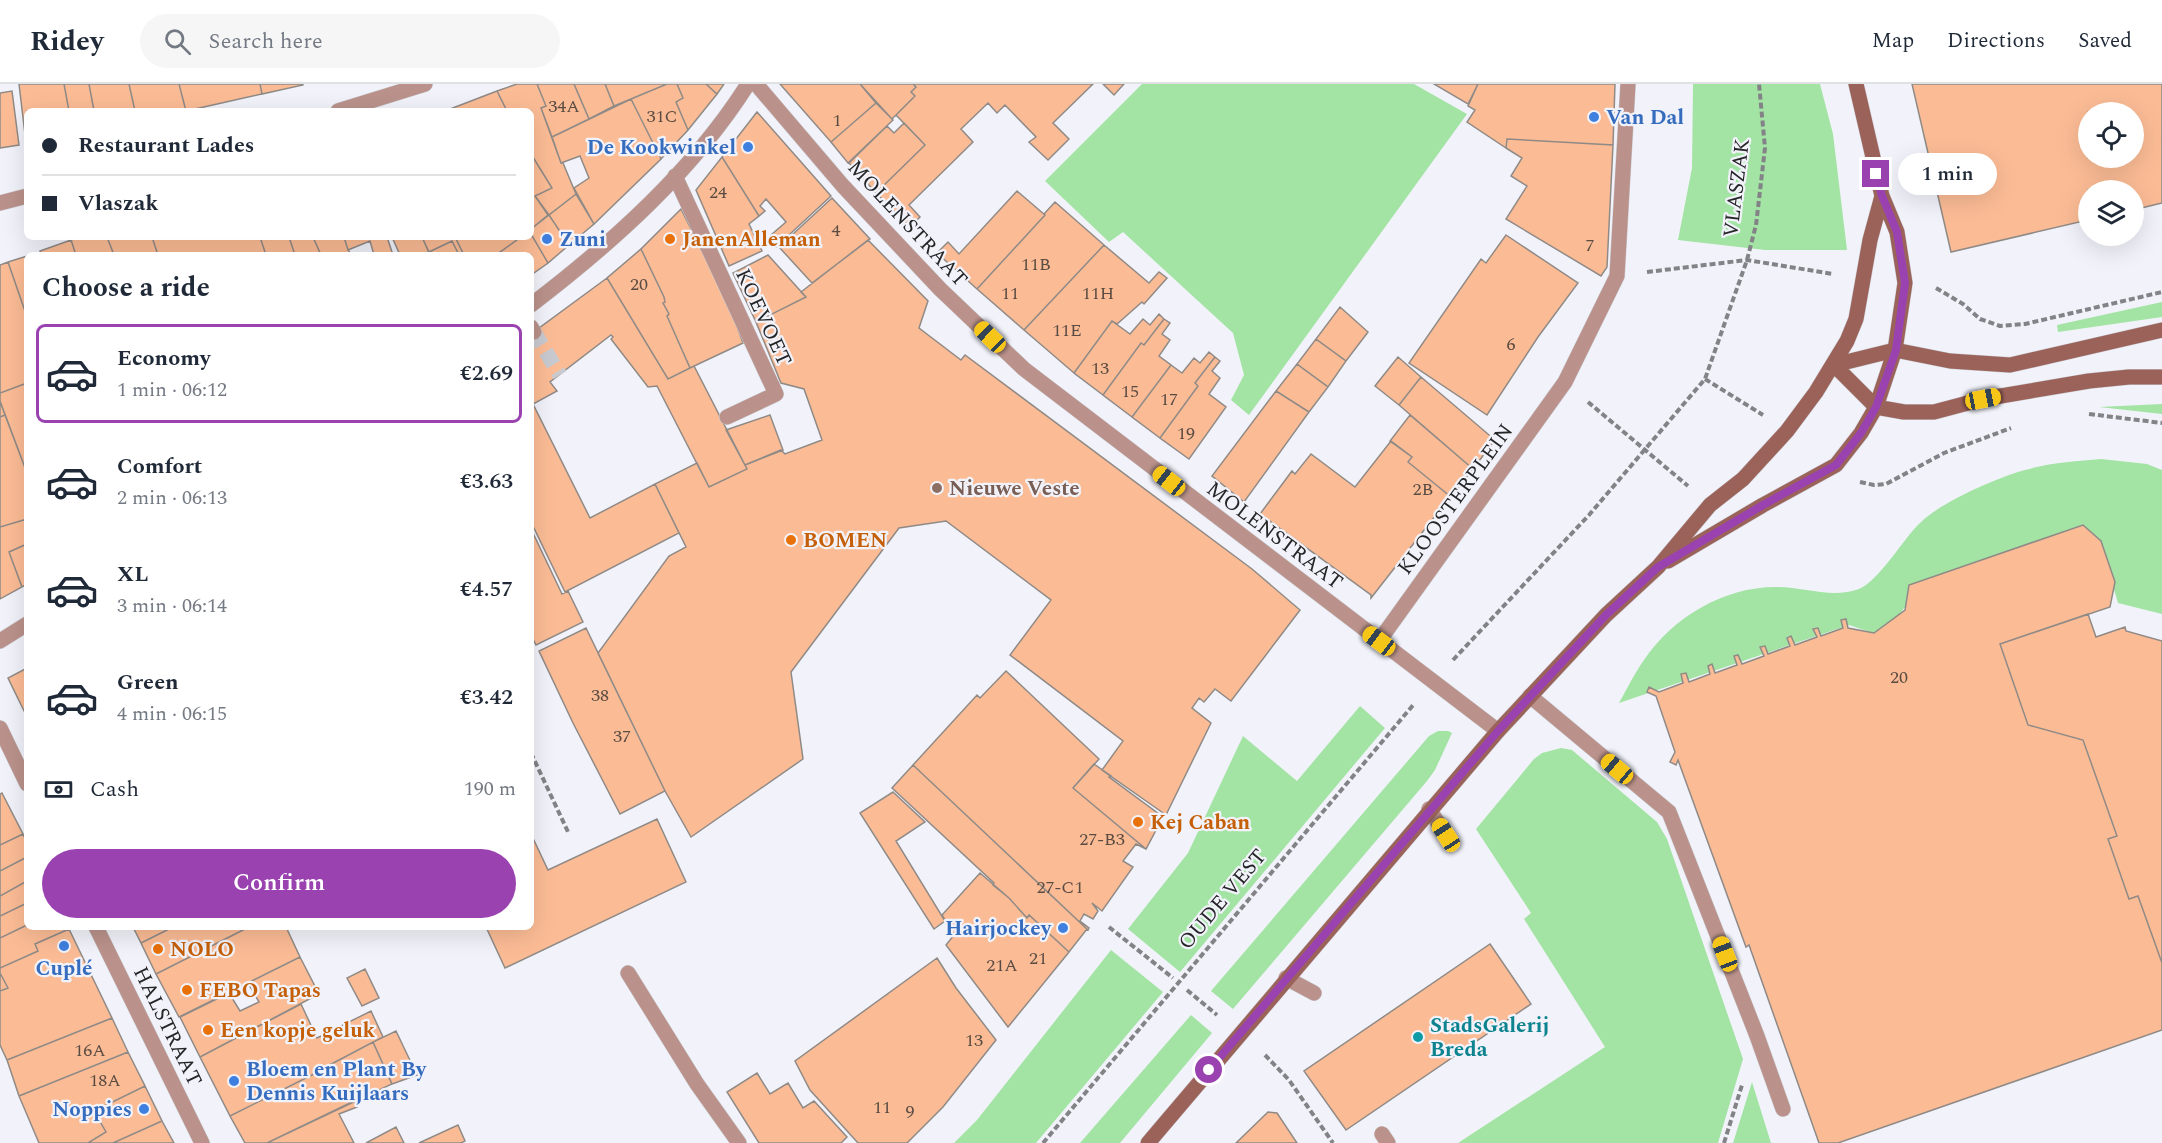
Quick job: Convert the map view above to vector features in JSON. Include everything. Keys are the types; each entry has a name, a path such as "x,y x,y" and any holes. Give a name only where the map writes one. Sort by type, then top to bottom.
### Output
{"street":[{"path":"348,108 424,84"},
{"path":"534,303 602,248 640,213 723,119 748,84"},
{"name":"MOLENSTRAAT","path":"756,84 843,186 932,281 1023,369 1498,731"},
{"name":"KLOOSTERPLEIN","path":"1379,641 1565,382 1617,276 1628,84"},
{"path":"1658,567 1836,465 1861,433 1876,407 1896,350 1905,283 1897,232 1882,196 1856,84"},
{"name":"KOEVOET","path":"675,176 776,394 727,417"},
{"path":"1148,1143 1498,731 1606,615 1658,567 1710,505 1743,479 1787,431 1834,365 1848,341 1856,319 1882,196"},
{"path":"0,203 24,197"},
{"path":"1834,365 1896,350 1950,361 2010,365 2162,330"},
{"path":"1834,365 1876,407 1904,412 1934,412 1983,399 2066,384 2129,377 2162,377"},
{"path":"0,641 24,626"},
{"path":"1530,696 1669,812 1757,1036 1783,1109"},
{"path":"0,728 24,778"},
{"path":"1430,809 1446,835"},
{"name":"HALSTRAAT","path":"97,930 202,1143"},
{"path":"628,973 697,1084 738,1143"},
{"path":"1286,978 1314,993"}],"path":[{"name":"VLASZAK","path":"1747,260 1756,225 1765,148 1759,84"},
{"path":"1433,682 1589,515 1705,379 1747,260"},
{"path":"1617,276 1747,260 1863,278"},
{"path":"1905,283 1938,289 1963,304 1980,319 2000,326 2025,324 2162,292"},
{"path":"1565,382 1710,505"},
{"path":"2086,414 2162,423"},
{"path":"1874,485 1886,484 1944,453 2021,424"},
{"name":"OUDE VEST","path":"1043,1143 1433,682"},
{"path":"534,759 569,834"},
{"path":"1109,927 1173,978"},
{"path":"1187,990 1224,1021"},
{"path":"1724,1143 1757,1036"},
{"path":"1265,1055 1289,1080 1333,1143"}],"green space":[{"path":"1142,84 1414,84 1467,114 1249,415 1231,400 1244,375 1233,333 1123,232 1109,242 1045,181"},
{"path":"1693,84 1820,84 1833,134 1847,250 1765,250 1678,240 1692,168"},
{"path":"2162,302 2162,317 2058,332 2057,325"},
{"path":"2162,404 2162,414 2099,407"},
{"path":"2101,459 2147,464 2162,470 2162,614 2118,603 2105,559 2082,546 1904,608 1885,637 1849,625 1619,703 1656,644 1670,630 1702,607 1720,598 1758,588 1788,587 1839,593 1859,589 1875,578 1920,523 1955,499 2025,470 2053,464"},
{"path":"1360,706 1385,728 1180,972 1128,929 1188,853 1243,736 1297,781"},
{"path":"1438,731 1452,733 1435,770 1427,781 1233,1009 1211,991 1429,736"},
{"path":"1561,748 1572,750 1657,822 1667,839 1743,1059 1718,1143 1458,1143 1605,1047 1524,919 1531,913 1476,829 1534,759 1542,753"},
{"path":"1111,950 1163,992 1036,1143 954,1143 977,1120"},
{"path":"1191,1015 1212,1033 1120,1143 1080,1143"},
{"path":"1752,1082 1771,1143 1733,1143"}],"building":[{"path":"19,84 64,84 68,108 24,108 24,126"},
{"path":"64,84 89,84 93,108 68,108"},
{"path":"89,84 129,84 134,108 93,108"},
{"path":"129,84 179,84 185,108 134,108"},
{"path":"179,84 260,84 262,94 199,108 185,108"},
{"path":"260,84 303,84 303,85 262,94"},
{"path":"517,84 537,84 546,106 541,108 561,163 563,163 576,194 549,215 535,196 552,188 534,159 534,108 506,108 497,91"},
{"path":"537,84 574,84 589,119 552,137 541,108 546,106"},
{"path":"574,84 605,84 614,106 589,119"},
{"path":"605,84 667,84 614,106"},
{"path":"667,84 677,84 683,98 676,102 688,130 661,159 631,99"},
{"path":"677,84 706,84 717,94 688,130 676,102 683,98"},
{"path":"706,84 724,84 717,94"},
{"path":"780,84 860,84 876,103 831,142"},
{"path":"860,84 913,84 916,87 911,92 915,96 892,119"},
{"path":"913,84 1093,84 1053,123 1069,139 1048,160 1029,142 1036,137 1005,105 997,113 988,103 961,129 973,142 909,205 920,217 910,227 876,193 925,145 896,115 915,96 911,92 916,87"},
{"path":"1103,84 1124,84 1114,95"},
{"path":"1434,84 1478,84 1468,104"},
{"path":"1478,84 1615,84 1613,145 1507,139 1506,148 1467,122 1475,110 1468,106"},
{"path":"1912,84 2162,84 2162,203 2144,207 2144,180 2078,180 2078,222 1951,252"},
{"path":"12,91 19,145 0,148 0,93"},
{"path":"497,91 506,108 453,108"},
{"path":"631,99 661,159 594,224 574,188 589,178 580,156 561,163 552,137"},
{"path":"876,103 893,120 848,163 831,142"},
{"path":"757,112 831,196 776,247 771,235 786,222 766,199 760,206 765,211 759,216 722,157"},
{"path":"904,123 925,145 876,193 849,163 887,126 894,133"},
{"path":"1507,139 1613,145 1607,267 1601,276 1506,219 1527,186 1511,176 1522,158 1506,148"},
{"path":"722,157 759,216 749,224 762,251 729,266 696,190"},
{"path":"534,159 552,188 535,196 548,215 534,227"},
{"path":"1017,191 1045,215 977,289 937,253 948,242 959,254"},
{"path":"576,194 594,224 569,245 549,215"},
{"path":"832,198 870,239 812,283 779,247"},
{"path":"1055,202 1104,245 1024,330 977,289"},
{"path":"681,209 730,307 743,343 690,368 667,316 669,314 663,303 665,302 664,297 641,249"},
{"path":"549,215 569,245 548,263 534,239 534,227"},
{"path":"1506,235 1578,283 1538,337 1487,415 1409,363 1481,259 1486,263"},
{"path":"534,239 548,263 534,273 534,252 500,252 517,240"},
{"path":"71,240 108,240 113,252 75,252"},
{"path":"71,240 75,252 40,252"},
{"path":"108,240 153,240 157,252 113,252"},
{"path":"153,240 261,240 265,252 157,252"},
{"path":"261,240 290,240 294,252 265,252"},
{"path":"290,240 314,240 320,252 294,252"},
{"path":"314,240 345,240 350,252 320,252"},
{"path":"345,240 388,240 392,252 373,252 370,241 348,250"},
{"path":"393,240 423,240 429,252 399,252"},
{"path":"423,240 456,240 462,252 458,252 452,241 429,252"},
{"path":"456,240 517,240 500,252 462,252"},
{"path":"868,240 928,301 919,328 961,360 965,355 1252,569 1300,610 1231,701 1215,689 1204,702 1199,698 1192,708 1211,723 1166,815 1102,770 1123,741 1010,655 1051,600 946,521 899,528 791,672 803,759 691,837 665,791 598,653 669,556 686,547 655,484 697,463 709,487 747,469 745,465 781,450 785,454 822,440 804,389 781,383 756,322 806,297 801,292"},
{"path":"452,241 458,252 429,252"},
{"path":"1104,245 1149,283 1159,272 1167,278 1144,304 1142,302 1117,324 1112,321 1074,373 1024,330"},
{"path":"641,249 664,297 665,302 663,303 669,314 667,316 690,368 668,379 607,278"},
{"path":"768,255 806,297 756,322 733,273"},
{"path":"24,257 24,308 8,262"},
{"path":"8,262 24,308 24,384 0,393 0,265"},
{"path":"607,278 668,379 694,366 747,469 709,487 657,386 648,387 611,339 613,337 611,335 550,382 557,391 534,403 534,332"},
{"path":"1340,307 1368,332 1346,361 1316,339"},
{"path":"1159,314 1164,319 1144,345 1141,343 1103,395 1074,373 1112,321 1130,334 1143,319 1150,325"},
{"path":"1164,319 1170,323 1162,334 1170,340 1159,356 1171,365 1132,417 1103,395 1141,343 1144,345"},
{"path":"1316,339 1346,361 1328,387 1297,364"},
{"path":"1209,352 1215,357 1195,383 1198,386 1160,438 1132,417 1171,365 1182,373 1194,358 1200,363"},
{"path":"1215,357 1220,361 1212,371 1220,378 1209,394 1226,407 1189,459 1160,438 1198,386 1195,383"},
{"path":"1398,357 1421,377 1399,405 1375,386"},
{"path":"1297,364 1328,387 1309,412 1276,391"},
{"path":"1421,377 1495,440 1473,469 1399,405"},
{"path":"24,384 24,465 0,401 0,393"},
{"path":"1276,391 1309,412 1244,502 1212,476"},
{"path":"0,401 5,415 0,417"},
{"path":"534,406 590,518 655,484 679,533 565,592 534,528"},
{"path":"5,415 24,465 24,520 0,527 0,417"},
{"path":"770,415 783,450 745,465 726,430"},
{"path":"1410,415 1473,469 1451,497 1408,462 1412,457 1390,441"},
{"path":"1391,441 1412,457 1408,462 1451,497 1438,510 1371,598 1371,595 1260,514 1292,471 1295,474 1311,454 1355,487"},
{"path":"24,520 24,545 9,552 22,587 0,599 0,527"},
{"path":"2083,525 2101,541 2115,582 2110,607 2000,644 2028,725 2083,740 2117,836 2108,839 2129,899 2138,896 2162,963 2162,1030 1838,1143 1819,1143 1749,945 1746,947 1678,760 1676,765 1670,762 1675,752 1656,696 1647,692 1649,687 1659,692 1683,683 1681,674 1686,673 1689,682 1710,674 1708,666 1712,664 1715,673 1737,665 1734,656 1738,655 1742,664 1764,656 1760,647 1765,646 1768,654 1790,646 1787,638 1791,636 1795,645 1817,637 1813,629 1818,628 1821,636 1843,628 1841,620 1846,619 1848,628 1874,633 1905,610 1909,585"},
{"path":"534,535 562,594 568,591 583,622 536,645 534,641"},
{"path":"24,545 24,586 22,587 9,552"},
{"path":"2088,614 2096,637 2125,627 2126,631 2162,641 2162,963 2138,896 2129,899 2108,839 2117,836 2083,740 2028,725 2000,644"},
{"path":"586,628 665,791 620,814 539,651"},
{"path":"24,670 24,711 8,678"},
{"path":"1006,671 1099,759 1073,788 1146,849 1136,844 1123,861 1133,867 1102,911 1092,903 1098,911 1093,919 1084,914 1080,921 1089,928 1088,930 913,765 977,695 980,698"},
{"path":"1094,764 1163,817 1146,849 1073,788"},
{"path":"913,765 1087,929 1069,952 1029,915 1027,918 1009,898 993,885 994,883 892,788"},
{"path":"893,792 925,822 896,841 945,921 934,929 860,813"},
{"path":"2,793 23,834 0,845 0,794"},
{"path":"657,819 686,882 505,968 487,930 534,930 534,840 548,870"},
{"path":"23,834 24,859 0,871 0,845"},
{"path":"24,859 24,883 0,896 0,871"},
{"path":"980,873 1009,898 1027,918 1029,915 1069,952 1008,1027 946,945 954,935 942,915"},
{"path":"24,883 24,904 0,916 0,896"},
{"path":"24,904 24,926 0,938 0,916"},
{"path":"24,926 24,930 67,930 35,944 38,951 0,968 0,938"},
{"path":"69,930 112,1018 7,1060 0,1045 0,991 8,988 0,973 0,968 38,951 35,944"},
{"path":"134,930 167,930 141,943"},
{"path":"167,930 243,930 156,974 141,943"},
{"path":"243,930 287,930 300,957 179,1017 156,974"},
{"path":"1490,944 1531,1004 1346,1130 1304,1071"},
{"path":"300,957 319,994 200,1057 180,1017 229,993 240,1011 259,1002 248,983"},
{"path":"937,958 956,988 996,1040 943,1107 907,1143 858,1143 810,1090 795,1061"},
{"path":"365,969 379,998 362,1006 347,978"},
{"path":"0,973 8,988 0,991"},
{"path":"301,1004 317,1038 371,1011 383,1037 322,1069 323,1073 316,1076 314,1074 230,1116 200,1057"},
{"path":"112,1018 128,1052 19,1096 7,1060"},
{"path":"396,1031 417,1075 392,1084 373,1042"},
{"path":"373,1042 392,1084 267,1143 245,1143 230,1116 314,1074 316,1076 323,1073 322,1069"},
{"path":"128,1052 145,1086 94,1111 106,1132 88,1143 39,1143 19,1096"},
{"path":"757,1073 770,1094 788,1083 803,1108 814,1101 847,1137 841,1143 759,1143 727,1092"},
{"path":"145,1086 162,1121 113,1143 88,1143 106,1132 94,1111"},
{"path":"354,1101 357,1107 339,1114 354,1143 267,1143"},
{"path":"1268,1112 1277,1113 1297,1143 1236,1143"},
{"path":"162,1121 174,1143 113,1143"},
{"path":"458,1125 465,1141 461,1143 419,1143"},
{"path":"396,1127 404,1143 366,1143"}],"tunnel":[{"path":"534,332 560,375"}],"place":[{"name":"Van Dal","path":"1594,117"},
{"name":"De Kookwinkel","path":"748,147"},
{"name":"Zuni","path":"547,239"},
{"name":"JanenAlleman","path":"670,239"},
{"name":"Nieuwe Veste","path":"937,488"},
{"name":"BOMEN","path":"791,540"},
{"name":"Kej Caban","path":"1138,822"},
{"name":"Hairjockey","path":"1063,928"},
{"name":"Cuplé","path":"64,946"},
{"name":"NOLO","path":"158,949"},
{"name":"FEBO Tapas","path":"187,990"},
{"name":"Een kopje geluk","path":"208,1030"},
{"name":"StadsGalerij Breda","path":"1418,1037"},
{"name":"Bloem en Plant By Dennis Kuijlaars","path":"234,1081"},
{"name":"Noppies","path":"144,1109"}],"route":[{"path":"1209,1070 1498,731 1606,615 1658,567 1836,465 1861,433 1876,407 1896,350 1905,283 1897,232 1882,196 1876,174"}]}
